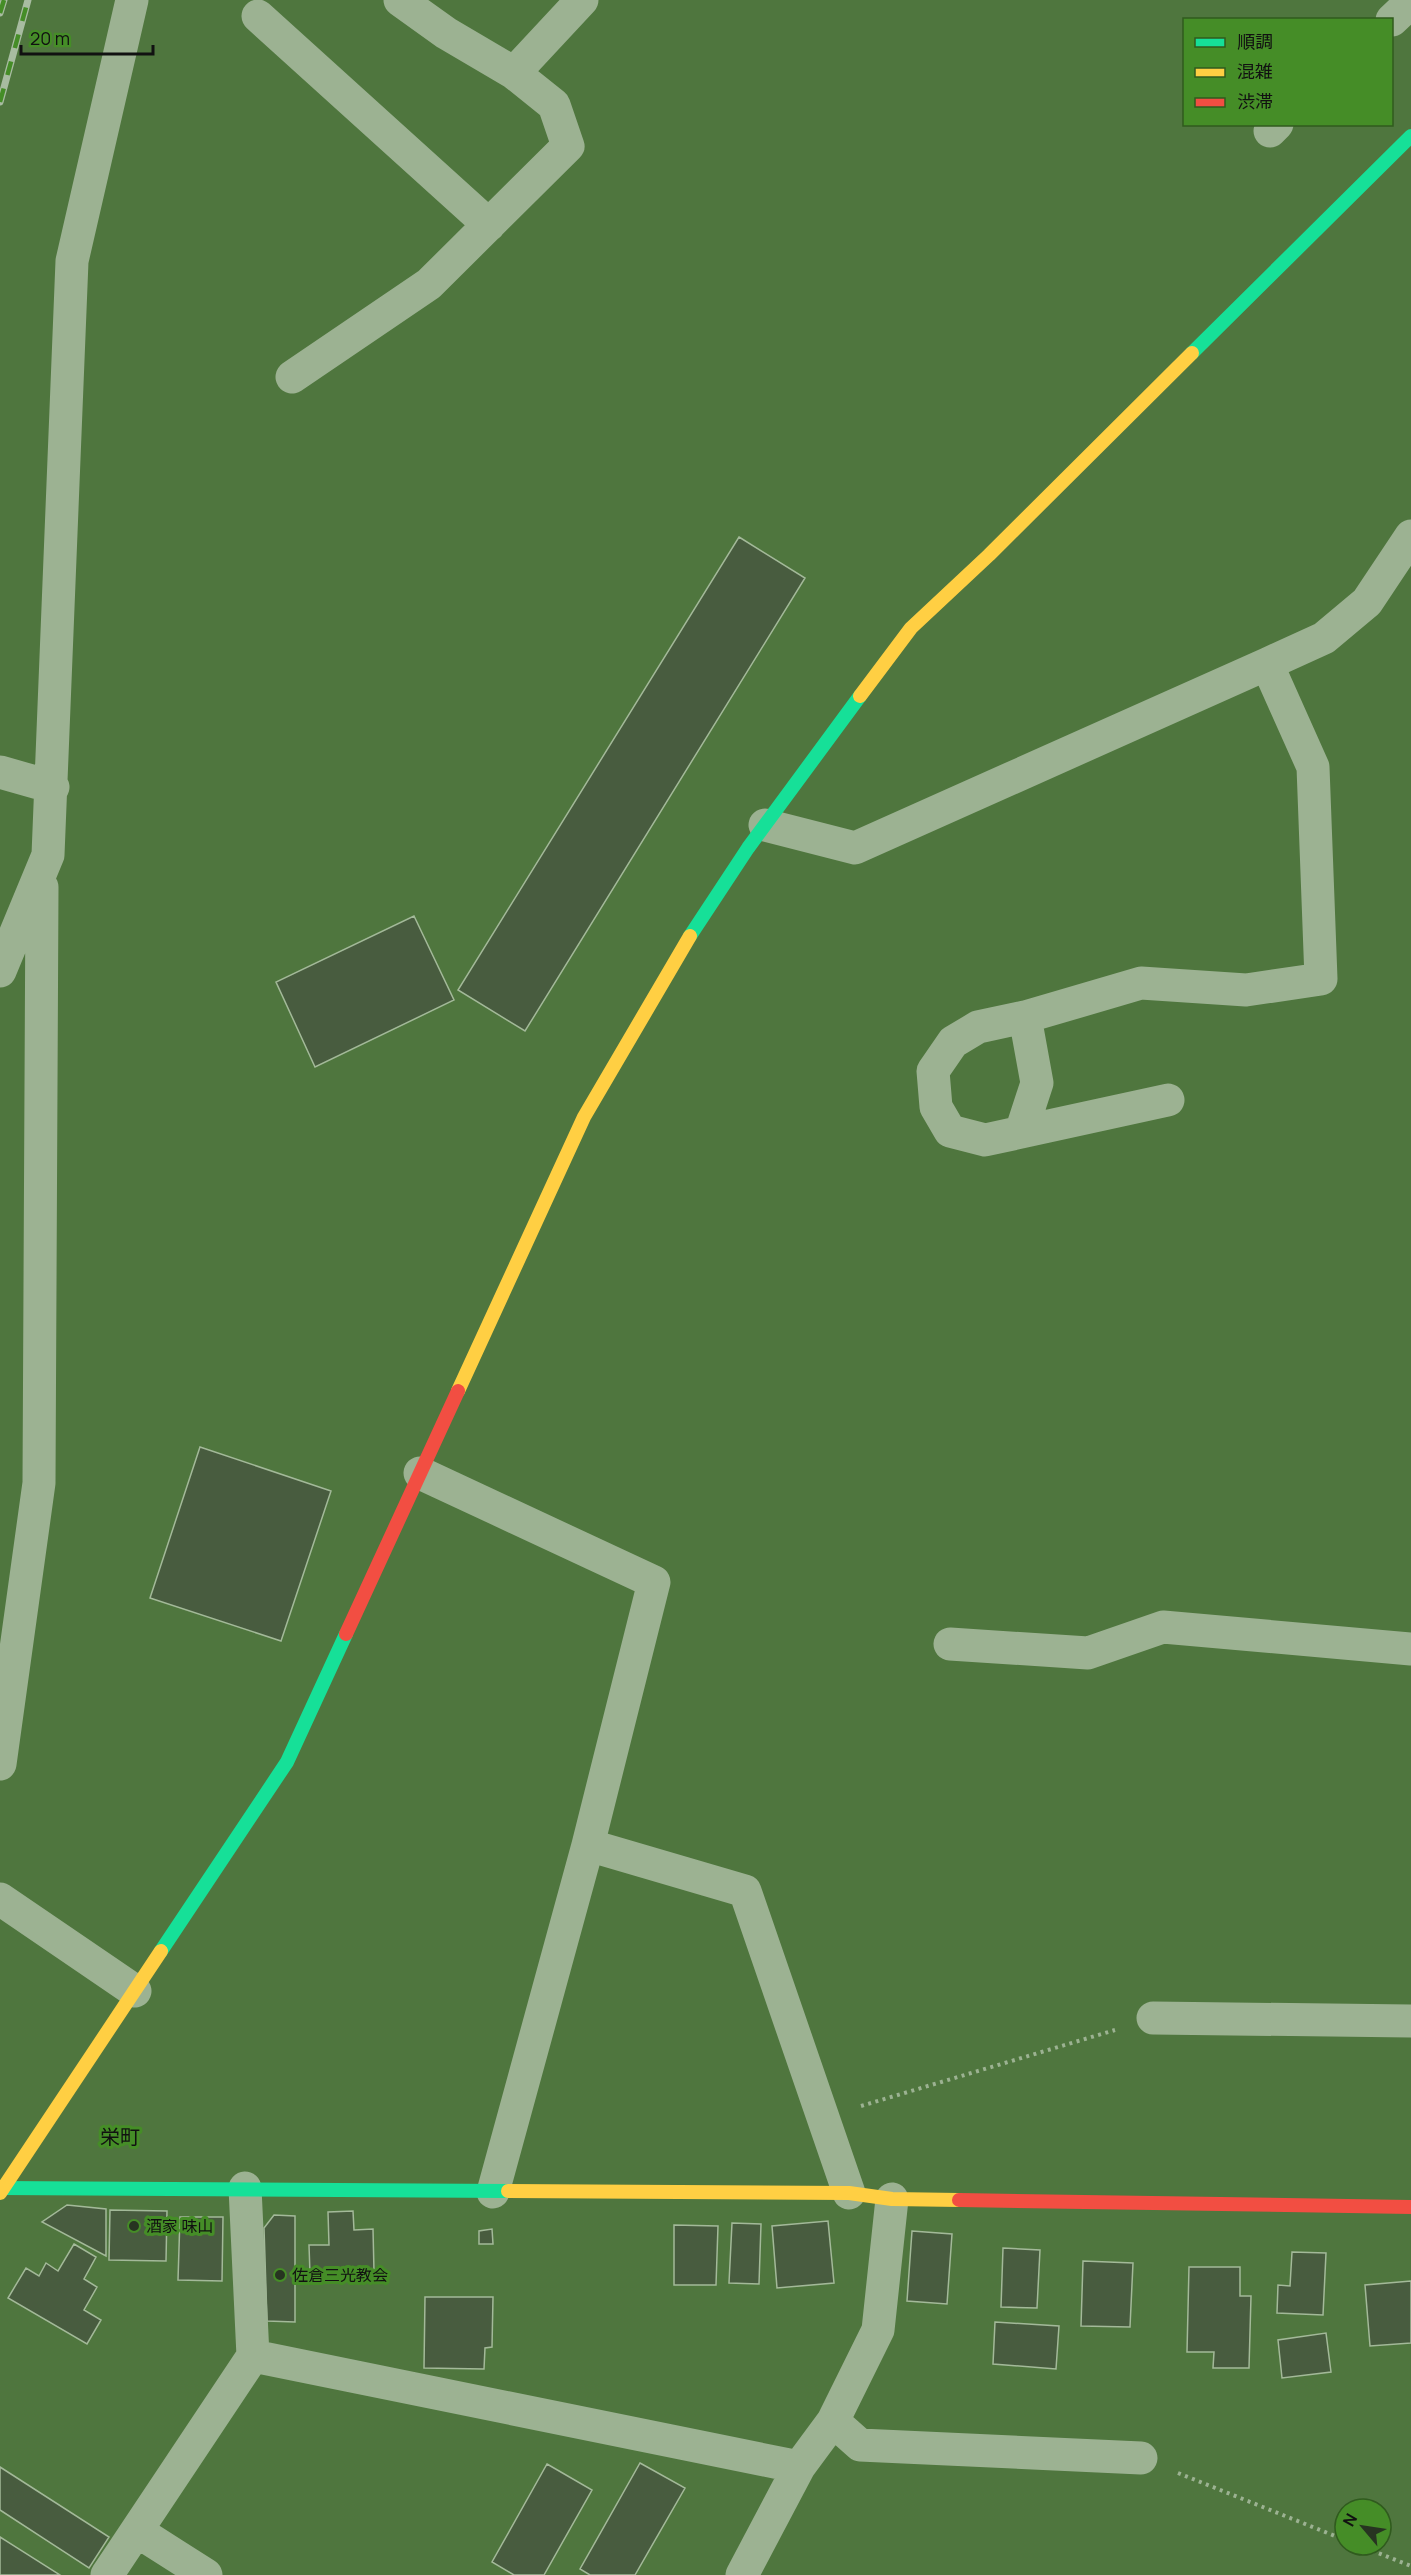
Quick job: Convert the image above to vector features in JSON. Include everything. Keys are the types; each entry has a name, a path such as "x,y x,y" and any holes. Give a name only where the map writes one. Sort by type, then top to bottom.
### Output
{"street":[{"path":"0,971 48,855 53,788 72,261 132,0"},
{"path":"292,377 429,284 568,146 554,105 514,73 446,33 400,0"},
{"path":"514,73 582,0"},
{"path":"1393,19 1411,2"},
{"path":"258,16 489,225"},
{"path":"1,2190 287,1762 585,1117 685,944 765,825 911,628 989,555 1411,136"},
{"path":"765,825 855,848 1324,638 1367,602 1411,536"},
{"path":"1168,1100 985,1140 950,1131 936,1107 933,1071 953,1042 978,1027 1025,1017 1141,984 1246,990 1321,979 1313,767 1267,663"},
{"path":"0,772 53,788"},
{"path":"0,1764 39,1483 42,871"},
{"path":"1021,1132 1037,1083 1025,1017"},
{"path":"420,1473 654,1582 588,1845 494,2192"},
{"path":"950,1644 1088,1653 1163,1627 1411,1649"},
{"path":"588,1845 745,1891 849,2193"},
{"path":"0,1899 135,1991"},
{"path":"1153,2018 1411,2021"},
{"path":"1,2190 245,2188 494,2192 849,2193 892,2199 1411,2207"},
{"path":"107,2575 253,2356 245,2188"},
{"path":"742,2575 799,2467 833,2421 878,2330 892,2199"},
{"path":"253,2356 799,2467"},
{"path":"833,2421 860,2445 1141,2458"},
{"path":"137,2531 206,2575"}],"path":[{"path":"823,2118 1153,2018"},
{"path":"1141,2458 1333,2535"},
{"path":"1388,2557 1411,2566"}],"building":[{"path":"739,537 805,578 525,1031 458,990"},
{"path":"414,916 454,1000 315,1067 276,982"},
{"path":"200,1447 331,1491 281,1641 150,1598"},
{"path":"67,2205 106,2209 106,2256 42,2222"},
{"path":"110,2210 167,2211 166,2261 109,2260"},
{"path":"353,2211 354,2230 373,2229 374,2272 310,2274 309,2245 329,2245 328,2212"},
{"name":"佐倉三光教会","path":"274,2215 295,2216 295,2322 267,2321 264,2228"},
{"path":"180,2217 223,2217 222,2281 178,2280"},
{"path":"828,2221 834,2283 777,2288 772,2226"},
{"path":"732,2223 761,2224 759,2284 729,2283"},
{"path":"674,2225 718,2226 716,2285 674,2285"},
{"path":"492,2229 493,2244 479,2244 479,2231"},
{"path":"912,2231 952,2234 947,2304 907,2301"},
{"path":"74,2244 96,2257 84,2279 97,2287 84,2310 101,2320 87,2344 8,2298 26,2268 39,2276 46,2263 58,2271"},
{"path":"1003,2248 1040,2250 1037,2308 1001,2307"},
{"path":"1292,2252 1326,2253 1323,2315 1277,2313 1278,2285 1290,2286"},
{"path":"1083,2261 1133,2263 1130,2327 1081,2326"},
{"path":"1189,2267 1240,2267 1240,2296 1251,2296 1249,2368 1213,2368 1214,2352 1187,2352"},
{"path":"1411,2281 1411,2343 1370,2346 1365,2285"},
{"path":"425,2297 493,2297 492,2347 485,2348 484,2369 424,2368"},
{"path":"995,2322 1059,2326 1056,2369 993,2364"},
{"path":"1326,2333 1331,2372 1282,2378 1278,2340"},
{"path":"640,2463 685,2488 635,2575 590,2575 580,2569"},
{"path":"547,2464 592,2490 544,2575 514,2575 492,2562"},
{"path":"0,2467 109,2537 89,2568 0,2510"},
{"path":"0,2537 60,2575 0,2575"}],"railway":[{"path":"0,13 4,0"},
{"path":"0,102 28,0"}],"traffic: fast":[{"path":"1192,353 1411,136"},
{"path":"690,936 748,848 860,696"},
{"path":"161,1951 287,1762 346,1634"},
{"path":"0,2188 508,2191"}],"traffic: slow":[{"path":"860,696 911,628 989,555 1192,353"},
{"path":"458,1391 584,1117 690,936"},
{"path":"0,2193 161,1951"},
{"path":"508,2191 849,2193 892,2199 959,2200"}],"traffic: jam":[{"path":"346,1634 458,1391"},
{"path":"959,2200 1411,2207"}],"place":[{"name":"酒家 味山","path":"134,2226"},
{"name":"佐倉三光教会","path":"280,2275"}],"district":[{"name":"栄町","path":"120,2136"}]}
